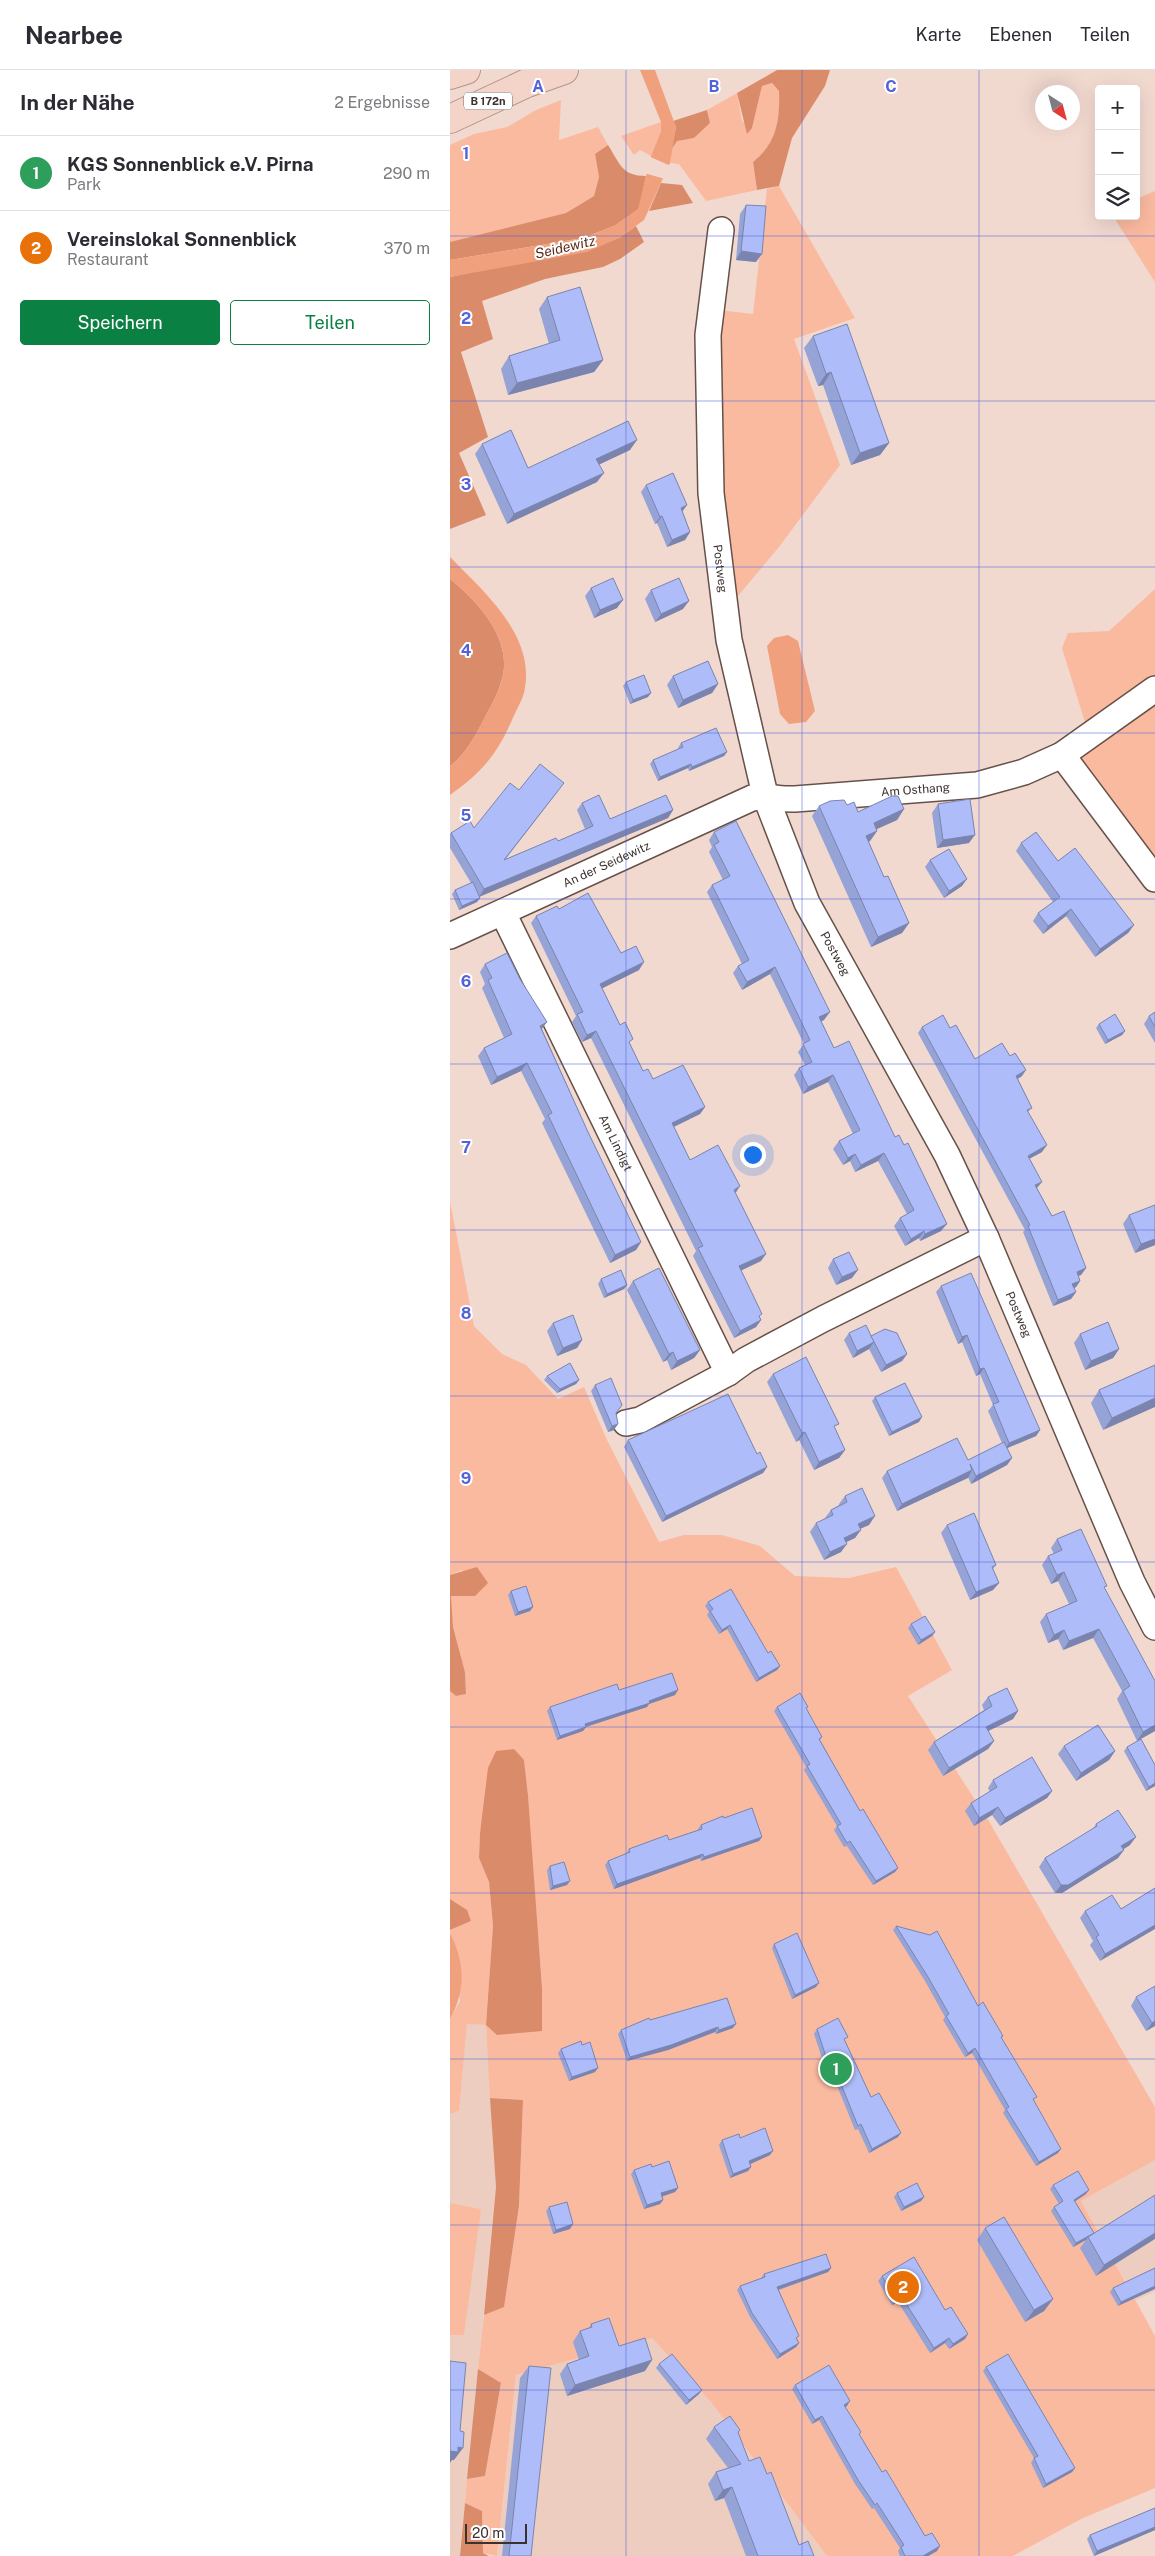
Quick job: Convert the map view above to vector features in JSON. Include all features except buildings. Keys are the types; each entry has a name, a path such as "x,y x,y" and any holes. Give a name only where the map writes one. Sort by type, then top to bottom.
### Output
{"highway":[{"path":"450,75 466,70"},
{"name":"B 172n","path":"450,119 527,83 564,70"},
{"name":"B 172n","path":"450,100 527,83"}],"street":[{"name":"Postweg","path":"721,230 708,335 711,493 729,640 765,795 807,903 947,1155 986,1238 1132,1582 1155,1627"},
{"name":"Am Osthang","path":"765,795 783,800 977,785 1024,772 1062,755 1155,689"},
{"path":"1062,755 1155,880"},
{"name":"An der Seidewitz","path":"450,936 502,914 752,798 765,795"},
{"name":"Am Lindigt","path":"502,914 728,1373"},
{"path":"626,1422 640,1420 823,1319 986,1238"}],"shaded area":[{"path":"777,70 830,70 825,86 792,138 779,186 757,190 753,162 761,155 772,139 778,121 779,91 772,83 762,86 752,128 747,134 737,93"},
{"path":"772,83 779,91 778,121 768,147 753,162 757,190 706,201 679,164 670,163 671,150 677,140 694,138 710,123 707,110 737,93 742,121 752,128 762,86"},
{"path":"561,100 559,140 598,127 608,145 595,154 599,177 594,196 566,213 450,242 450,145 474,134 507,127 536,110"},
{"path":"707,110 710,123 694,138 677,141 671,150 676,127 673,121"},
{"path":"661,122 661,131 651,156 640,150 634,155 621,136"},
{"path":"608,145 622,168 632,174 646,176 639,209 614,226 583,238 450,260 450,242 566,213 594,196 599,177 595,154"},
{"path":"661,183 682,185 693,203 649,211"},
{"path":"779,186 855,318 794,339 840,465 779,547 738,596 731,593 723,513 718,310 753,314 767,189"},
{"path":"1155,191 1155,282 1116,220 1140,220 1140,197"},
{"path":"636,226 644,242 620,259 603,267 545,279 482,301 493,339 461,352 488,437 459,453 486,515 450,529 450,277 619,238"},
{"path":"450,579 472,599 492,624 503,652 504,667 498,691 478,731 466,750 450,766"},
{"path":"1155,589 1155,685 1087,729 1062,648 1068,633 1109,631"},
{"path":"1155,695 1155,869 1074,760"},
{"path":"450,1201 474,1326 502,1354 526,1365 558,1399 584,1387 606,1438 659,1542 684,1535 722,1535 760,1546 795,1576 849,1578 896,1567 952,1670 908,1696 990,1823 1155,2107 1155,2160 1081,2201 1155,2336 1155,2488 1081,2519 1013,2556 827,2556 711,2402 652,2338 516,2375 497,2556 483,2553 482,2511 465,2503 467,2479 485,2476 501,2384 478,2369 484,2315 504,2306 519,2206 523,2100 490,2098 486,2025 467,2024 459,2111 450,2114 450,2019 460,2001 450,1930 471,1921 458,1904 450,1899 450,1691 456,1696 466,1694 465,1672 453,1627 450,1596 475,1596 462,1570 450,1575","holes":["524,1760 542,1988 486,2025 493,1926 489,1882 479,1858 483,1814"]},
{"path":"477,1567 488,1583 475,1596 451,1596 453,1627 465,1672 466,1694 456,1696 450,1691 450,1575"},
{"path":"514,1749 524,1760 528,1796 542,1988 542,2031 497,2035 486,2025 493,1926 489,1882 479,1858 480,1833 488,1768 496,1751"},
{"path":"450,1899 467,1910 471,1921 450,1930"},
{"path":"467,2024 486,2025 496,2187 460,2556 450,2556 450,2335 464,2335 480,2209 450,2203 450,2114 459,2111"},
{"path":"490,2098 523,2100 519,2206 504,2307 484,2315 496,2187"},
{"path":"1155,2160 1155,2292 1136,2300 1081,2201"},
{"path":"450,2203 481,2209 464,2335 450,2335"},
{"path":"652,2338 711,2402 827,2556 497,2556 516,2375"},
{"path":"478,2369 501,2383 485,2476 467,2479"},
{"path":"465,2503 482,2511 483,2553 489,2556 460,2556"}],"water":[{"name":"Seidewitz","path":"640,70 655,70 676,127 670,163 644,220 619,238 587,252 450,277 450,260 583,238 614,226 638,209 651,156 661,131 661,122"},
{"path":"450,557 504,615 522,650 526,668 523,696 500,743 479,771 450,795 450,766 466,750 478,731 498,691 504,667 503,652 492,624 472,599 450,579"},
{"path":"788,635 798,641 815,711 806,722 789,724 780,714 767,646 774,638"},
{"path":"450,1933 459,1955 462,1976 459,1998 450,2019"}],"pier":[{"path":"648,156 671,166 665,179 644,173"}],"place":[{"name":"KGS Sonnenblick e.V. Pirna","path":"836,2069"},
{"name":"Vereinslokal Sonnenblick","path":"903,2287"}]}
